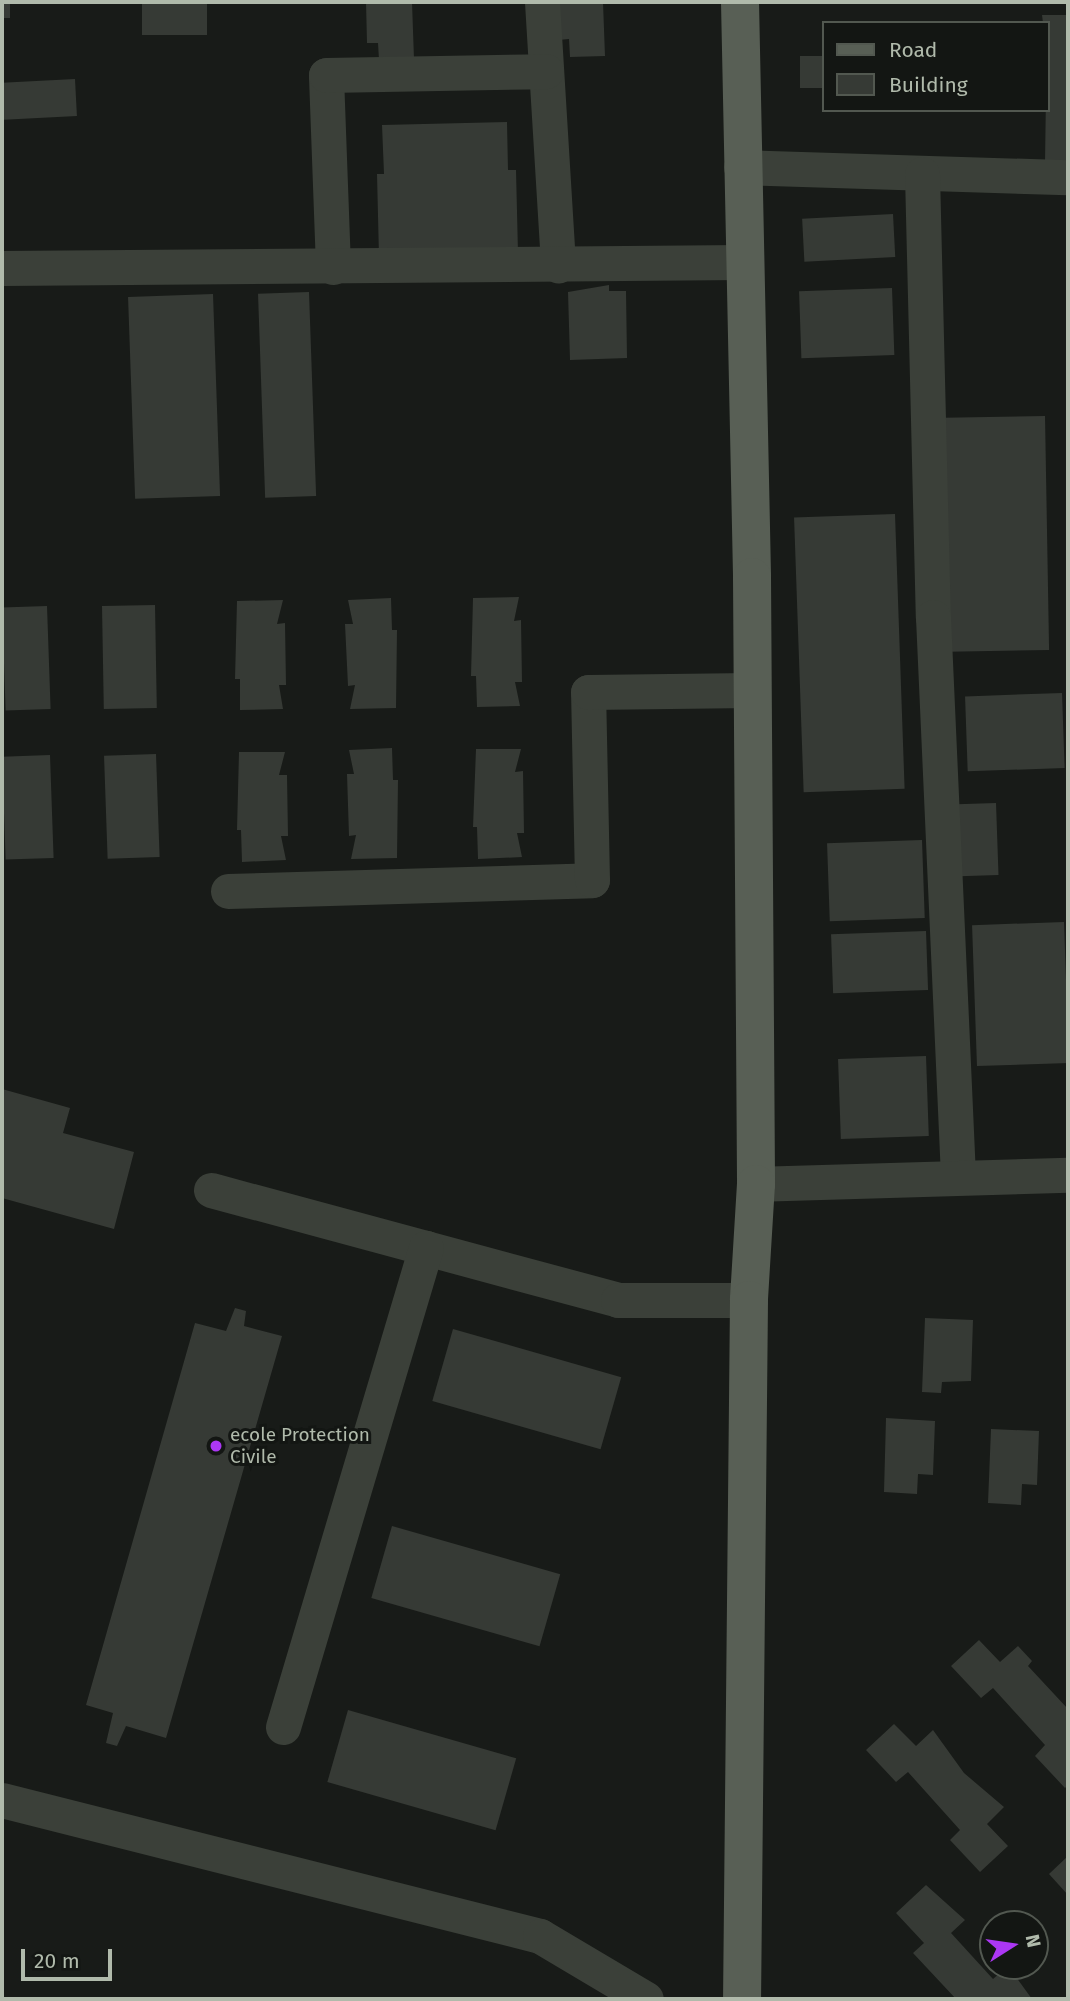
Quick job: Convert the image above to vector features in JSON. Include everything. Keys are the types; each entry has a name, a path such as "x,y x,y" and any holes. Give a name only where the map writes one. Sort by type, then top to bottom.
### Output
{"main road":[{"path":"740,2 757,1184 749,1300 742,1999"}],"street":[{"path":"542,2 558,266"},
{"path":"333,267 326,75 546,71"},
{"path":"741,167 1068,177 1068,195"},
{"path":"922,174 933,617 958,1176"},
{"path":"2,268 558,266 743,262"},
{"path":"228,891 592,880 588,692 751,690"},
{"path":"757,1184 958,1176 1068,1175"},
{"path":"211,1190 618,1300 749,1300"},
{"path":"283,1727 426,1248"},
{"path":"2,1801 540,1937 646,1999"}],"building":[{"path":"2,2 10,2 10,18 2,18"},
{"path":"142,2 207,2 207,35 142,35"},
{"path":"366,2 412,2 414,59 379,60 378,43 367,43"},
{"path":"557,2 603,2 605,56 570,57 569,39 558,40"},
{"path":"1042,15 1068,15 1068,163 1045,163 1046,112 1049,112 1049,21 1043,21"},
{"path":"800,56 822,56 822,88 800,88"},
{"path":"75,79 77,116 4,120 2,83"},
{"path":"507,122 508,170 516,170 518,253 379,257 377,174 384,174 382,125"},
{"path":"893,214 895,257 804,262 802,219"},
{"path":"609,285 609,291 626,291 627,358 570,360 568,292"},
{"path":"892,288 894,355 801,358 799,291"},
{"path":"309,292 316,496 265,498 258,294"},
{"path":"213,294 220,496 135,499 128,297"},
{"path":"1045,416 1049,650 948,652 944,418"},
{"path":"895,514 905,789 804,792 794,518"},
{"path":"519,597 514,621 521,620 522,682 515,682 520,706 477,707 476,676 471,676 473,598"},
{"path":"391,598 392,630 397,630 396,708 350,709 355,685 348,686 345,624 353,624 348,600"},
{"path":"283,600 277,624 285,623 286,685 279,685 283,709 240,710 240,679 235,679 237,601"},
{"path":"155,605 157,708 104,709 102,606"},
{"path":"47,606 51,709 6,711 2,608"},
{"path":"1062,693 1065,768 968,771 965,696"},
{"path":"392,748 393,780 398,780 397,858 351,859 356,835 349,836 347,774 354,774 349,750"},
{"path":"476,749 521,749 515,772 523,771 524,833 517,833 522,857 478,859 477,827 473,827"},
{"path":"239,752 285,752 279,775 287,775 288,836 281,836 286,860 242,862 241,830 237,830"},
{"path":"156,754 160,857 108,859 104,756"},
{"path":"50,755 54,858 6,860 2,757"},
{"path":"996,803 999,875 960,876 957,804"},
{"path":"922,840 925,918 830,921 827,843"},
{"path":"1064,922 1068,1063 977,1066 972,925"},
{"path":"926,931 928,990 833,993 831,934"},
{"path":"926,1056 929,1136 841,1139 838,1059"},
{"path":"2,1089 70,1108 63,1133 134,1152 114,1229 2,1198"},
{"path":"235,1308 246,1311 244,1326 282,1336 166,1738 126,1726 117,1746 106,1743 113,1713 86,1705 195,1323 226,1331"},
{"path":"925,1318 973,1320 971,1381 942,1382 941,1393 922,1392"},
{"path":"453,1329 621,1377 601,1449 432,1401"},
{"path":"886,1418 935,1421 933,1475 918,1474 917,1494 884,1492"},
{"path":"991,1429 1039,1431 1037,1485 1022,1484 1021,1505 988,1503"},
{"path":"392,1526 560,1574 540,1646 371,1598"},
{"path":"979,1640 1000,1662 1018,1646 1032,1661 1028,1666 1068,1709 1068,1785 1065,1788 1035,1756 1045,1745 993,1688 981,1698 951,1666"},
{"path":"348,1710 516,1758 496,1830 327,1782"},
{"path":"894,1724 916,1746 933,1730 964,1773 1004,1807 987,1824 1008,1846 980,1872 950,1840 960,1830 908,1772 896,1782 866,1750"},
{"path":"1068,1856 1068,1895 1049,1874"},
{"path":"926,1885 965,1920 951,1933 979,1964 979,1980 1018,1980 1032,1999 956,1999 913,1953 924,1943 896,1913"}],"place":[{"name":"ecole Protection Civile","path":"216,1446"}]}
